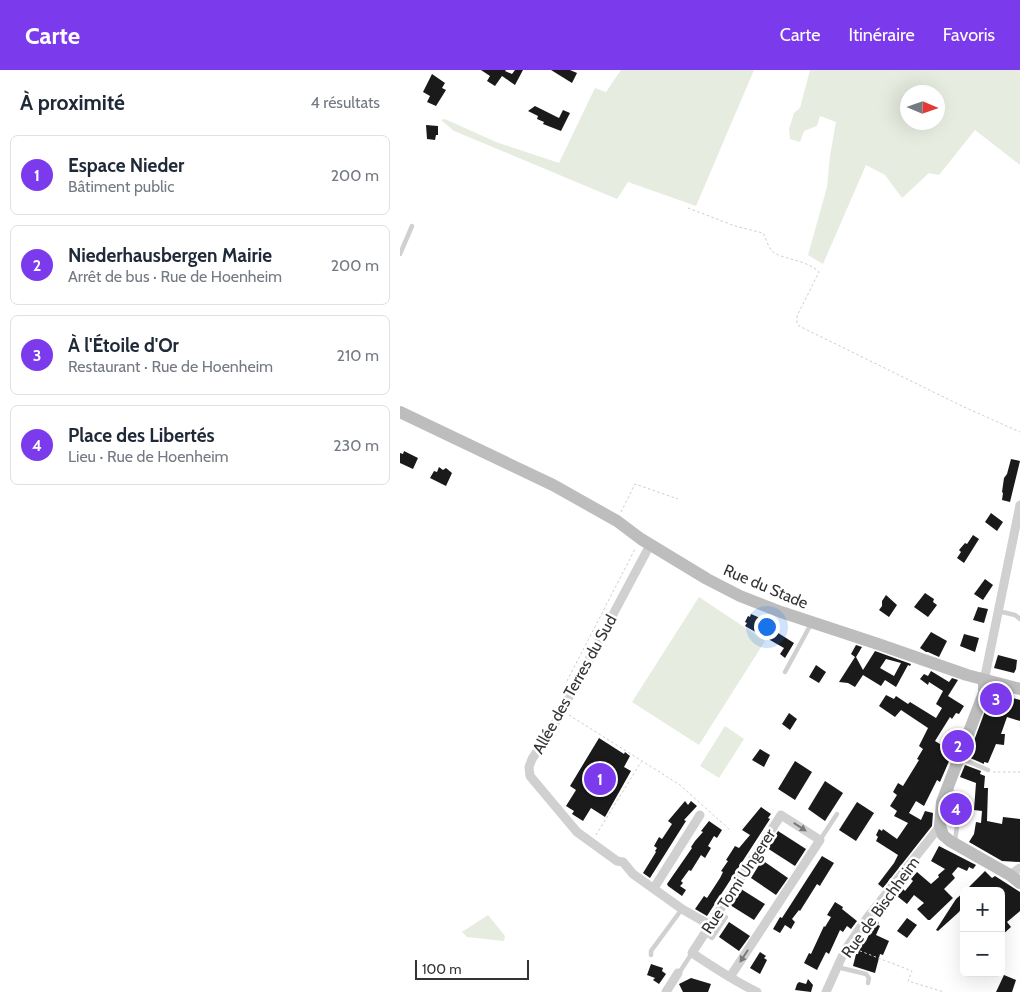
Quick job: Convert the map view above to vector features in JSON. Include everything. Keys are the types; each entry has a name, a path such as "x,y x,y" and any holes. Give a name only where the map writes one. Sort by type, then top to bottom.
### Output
{"street":[{"name":"Rue du Stade","path":"400,412 553,485 617,522 707,579 740,596 811,623 984,681 1020,689"},
{"path":"1017,876 955,844 944,835 940,826 942,802 946,788 984,693 984,681 998,611 1017,538 1020,505"},
{"name":"Allée des Terres du Sud","path":"646,542 562,711 532,759 529,767 530,776 578,832 617,861 623,862 633,874 707,929"},
{"path":"654,888 700,815"},
{"name":"Rue Tomi Ungerer","path":"692,953 781,815 820,840"},
{"name":"Rue de Bischheim","path":"826,992 849,944 867,918 940,826"},
{"path":"730,977 820,840"},
{"path":"692,953 730,977 742,989 756,992"},
{"path":"666,992 678,973"}],"lane":[{"path":"400,254 412,226"},
{"path":"998,611 1015,615 1020,619"},
{"path":"785,672 811,623"},
{"path":"958,757 988,770"},
{"path":"946,788 954,792 959,800 955,844"},
{"path":"820,840 837,814"},
{"path":"651,955 651,951 682,909"},
{"path":"707,929 712,938 726,917"},
{"name":"Rue Tomi Ungerer","path":"678,973 692,953"},
{"path":"837,967 866,974 869,978 868,983"}],"path":[{"path":"688,208 735,226 763,233 772,251 778,255 805,262 819,272 797,316 799,326 964,407 1020,432"},
{"path":"617,522 635,484 678,499"},
{"path":"565,686 626,564 646,542"},
{"path":"562,711 680,785 730,830"},
{"path":"592,842 642,761"},
{"path":"996,773 1020,772"},
{"path":"849,944 861,952 912,971 908,981 944,992"}],"shaded area":[{"path":"621,70 754,70 696,206 628,182 617,199 454,131 441,120 445,119 496,142 559,163 595,88 606,92"},
{"path":"810,70 1020,70 1020,165 975,130 939,175 929,173 902,198 885,175 866,165 823,264 808,255 827,187 836,122 820,116 817,126 804,131 800,142 790,139 789,129 794,113 800,108"},
{"path":"699,597 765,641 699,745 632,702"},
{"path":"725,726 744,739 719,778 700,766"},
{"path":"488,915 505,936 504,941 467,937 462,932"}],"building":[{"path":"481,70 506,70 512,74 515,70 523,70 515,85 502,76 495,86 487,81 490,76"},
{"path":"551,70 570,70 577,73 572,83"},
{"path":"432,74 445,83 442,88 446,90 436,106 427,102 430,96 423,92"},
{"path":"535,106 559,118 563,110 570,113 561,131 543,124 544,122 537,119 538,116 528,111"},
{"path":"426,125 438,126 438,135 436,135 435,140 427,139"},
{"path":"404,451 418,458 413,469 400,463 400,453 403,454"},
{"path":"1011,459 1020,461 1010,502 1002,500 1002,492 1004,478"},
{"path":"439,467 443,470 446,468 452,473 446,486 430,478 434,471 437,472"},
{"path":"991,513 1003,522 997,531 985,522"},
{"path":"973,535 979,539 964,563 957,558 961,552 959,550 965,543 967,544"},
{"path":"985,579 993,585 983,600 974,594"},
{"path":"925,593 934,599 933,602 937,605 928,617 914,607"},
{"path":"886,595 897,605 889,617 879,610"},
{"path":"978,607 988,609 984,623 973,620"},
{"path":"751,614 769,622 767,626 794,643 785,658 780,654 784,648 745,626 748,616 750,617"},
{"path":"931,632 947,641 939,657 920,648"},
{"path":"964,634 979,638 975,652 960,646"},
{"path":"856,645 862,647 856,657 863,670 875,651 911,664 910,666 908,665 896,687 885,680 881,686 863,675 855,687 848,683 839,682 855,657 851,654","holes":["886,659 901,663 894,676 880,668"]},
{"path":"998,655 1017,660 1014,673 994,668"},
{"path":"816,665 826,672 819,683 809,677"},
{"path":"931,671 949,682 952,678 958,680 948,696 964,706 959,714 956,713 952,719 950,717 935,741 953,752 940,782 937,780 924,806 916,801 909,813 921,820 925,811 933,813 932,826 883,888 878,884 898,855 876,841 878,837 876,835 879,829 882,831 883,829 897,839 908,823 894,816 897,811 890,806 897,795 893,792 898,783 903,786 919,760 917,759 923,749 919,746 928,728 901,710 895,717 879,706 886,695 894,699 896,696 936,718 942,708 936,704 943,691 929,682 928,685 920,679 924,674 928,676"},
{"path":"992,692 1020,700 1020,721 1007,717 1001,734 1005,734 1004,745 996,744 988,763 984,762 984,764 968,757"},
{"path":"789,713 797,719 790,730 782,724"},
{"path":"599,738 630,756 624,767 631,771 605,817 591,808 583,821 572,814 574,811 566,806 576,790 570,786"},
{"path":"760,749 770,755 764,767 752,760"},
{"path":"795,761 812,772 795,800 778,789"},
{"path":"965,765 981,771 980,774 985,776 984,788 988,788 987,821 1002,824 1003,817 1020,819 1020,862 1002,861 969,842 974,834 976,822 981,823 982,811 974,810 976,783 960,777"},
{"path":"825,781 843,793 825,821 808,809"},
{"path":"685,801 688,805 691,801 697,806 684,820 686,821 650,878 643,873 656,852 657,848 654,846 659,837 662,839 672,824 668,821"},
{"path":"857,802 874,813 856,841 839,830"},
{"path":"761,807 771,814 768,818 770,819 707,916 695,909 704,896 707,898 720,878 723,872 721,871 728,861 726,860 735,846 739,848 750,835 742,830"},
{"path":"709,821 722,830 717,838 714,836 708,846 711,848 705,858 701,855 691,871 689,870 681,881 683,883 680,886 686,890 682,896 667,884"},
{"path":"778,831 806,849 795,866 767,848"},
{"path":"939,846 976,865 973,869 969,867 967,871 958,867 952,874 955,878 944,889 953,898 928,920 917,909 924,903 914,895 907,904 897,896 903,889 905,891 917,872 931,884 939,877 938,875 945,869 931,861"},
{"path":"822,856 834,863 820,886 817,884 800,911 792,919 795,922 791,929 785,925 780,933 773,929 780,917 782,918"},
{"path":"762,860 788,878 776,895 751,878"},
{"path":"985,871 992,878 995,876 1020,892 1020,911 1007,922 1011,927 1005,932 1005,887 969,887"},
{"path":"741,889 765,904 754,920 730,905"},
{"path":"960,896 959,912 938,931 936,930"},
{"path":"835,902 857,921 851,929 847,926 843,932 840,930 829,954 826,952 817,970 804,963 831,917 827,915"},
{"path":"907,918 917,925 907,938 897,931"},
{"path":"874,919 879,922 878,925 880,926 876,935 889,941 883,955 880,954 875,973 853,966 862,940 866,941 872,928 869,926"},
{"path":"729,922 750,936 739,951 719,937"},
{"path":"760,952 766,956 764,958 767,960 760,974 750,968"},
{"path":"651,964 663,968 662,971 666,974 659,984 653,980 655,978 647,975"},
{"path":"1005,975 1016,980 1012,992 996,992"},
{"path":"691,978 711,984 708,992 683,992 679,984"},
{"path":"808,979 813,985 811,992 795,990 799,982 806,984"}],"place":[{"name":"À l'Étoile d'Or","path":"996,699"},
{"name":"Niederhausbergen Mairie","path":"958,746"},
{"name":"Espace Nieder","path":"600,779"},
{"name":"Place des Libertés","path":"956,809"}]}
